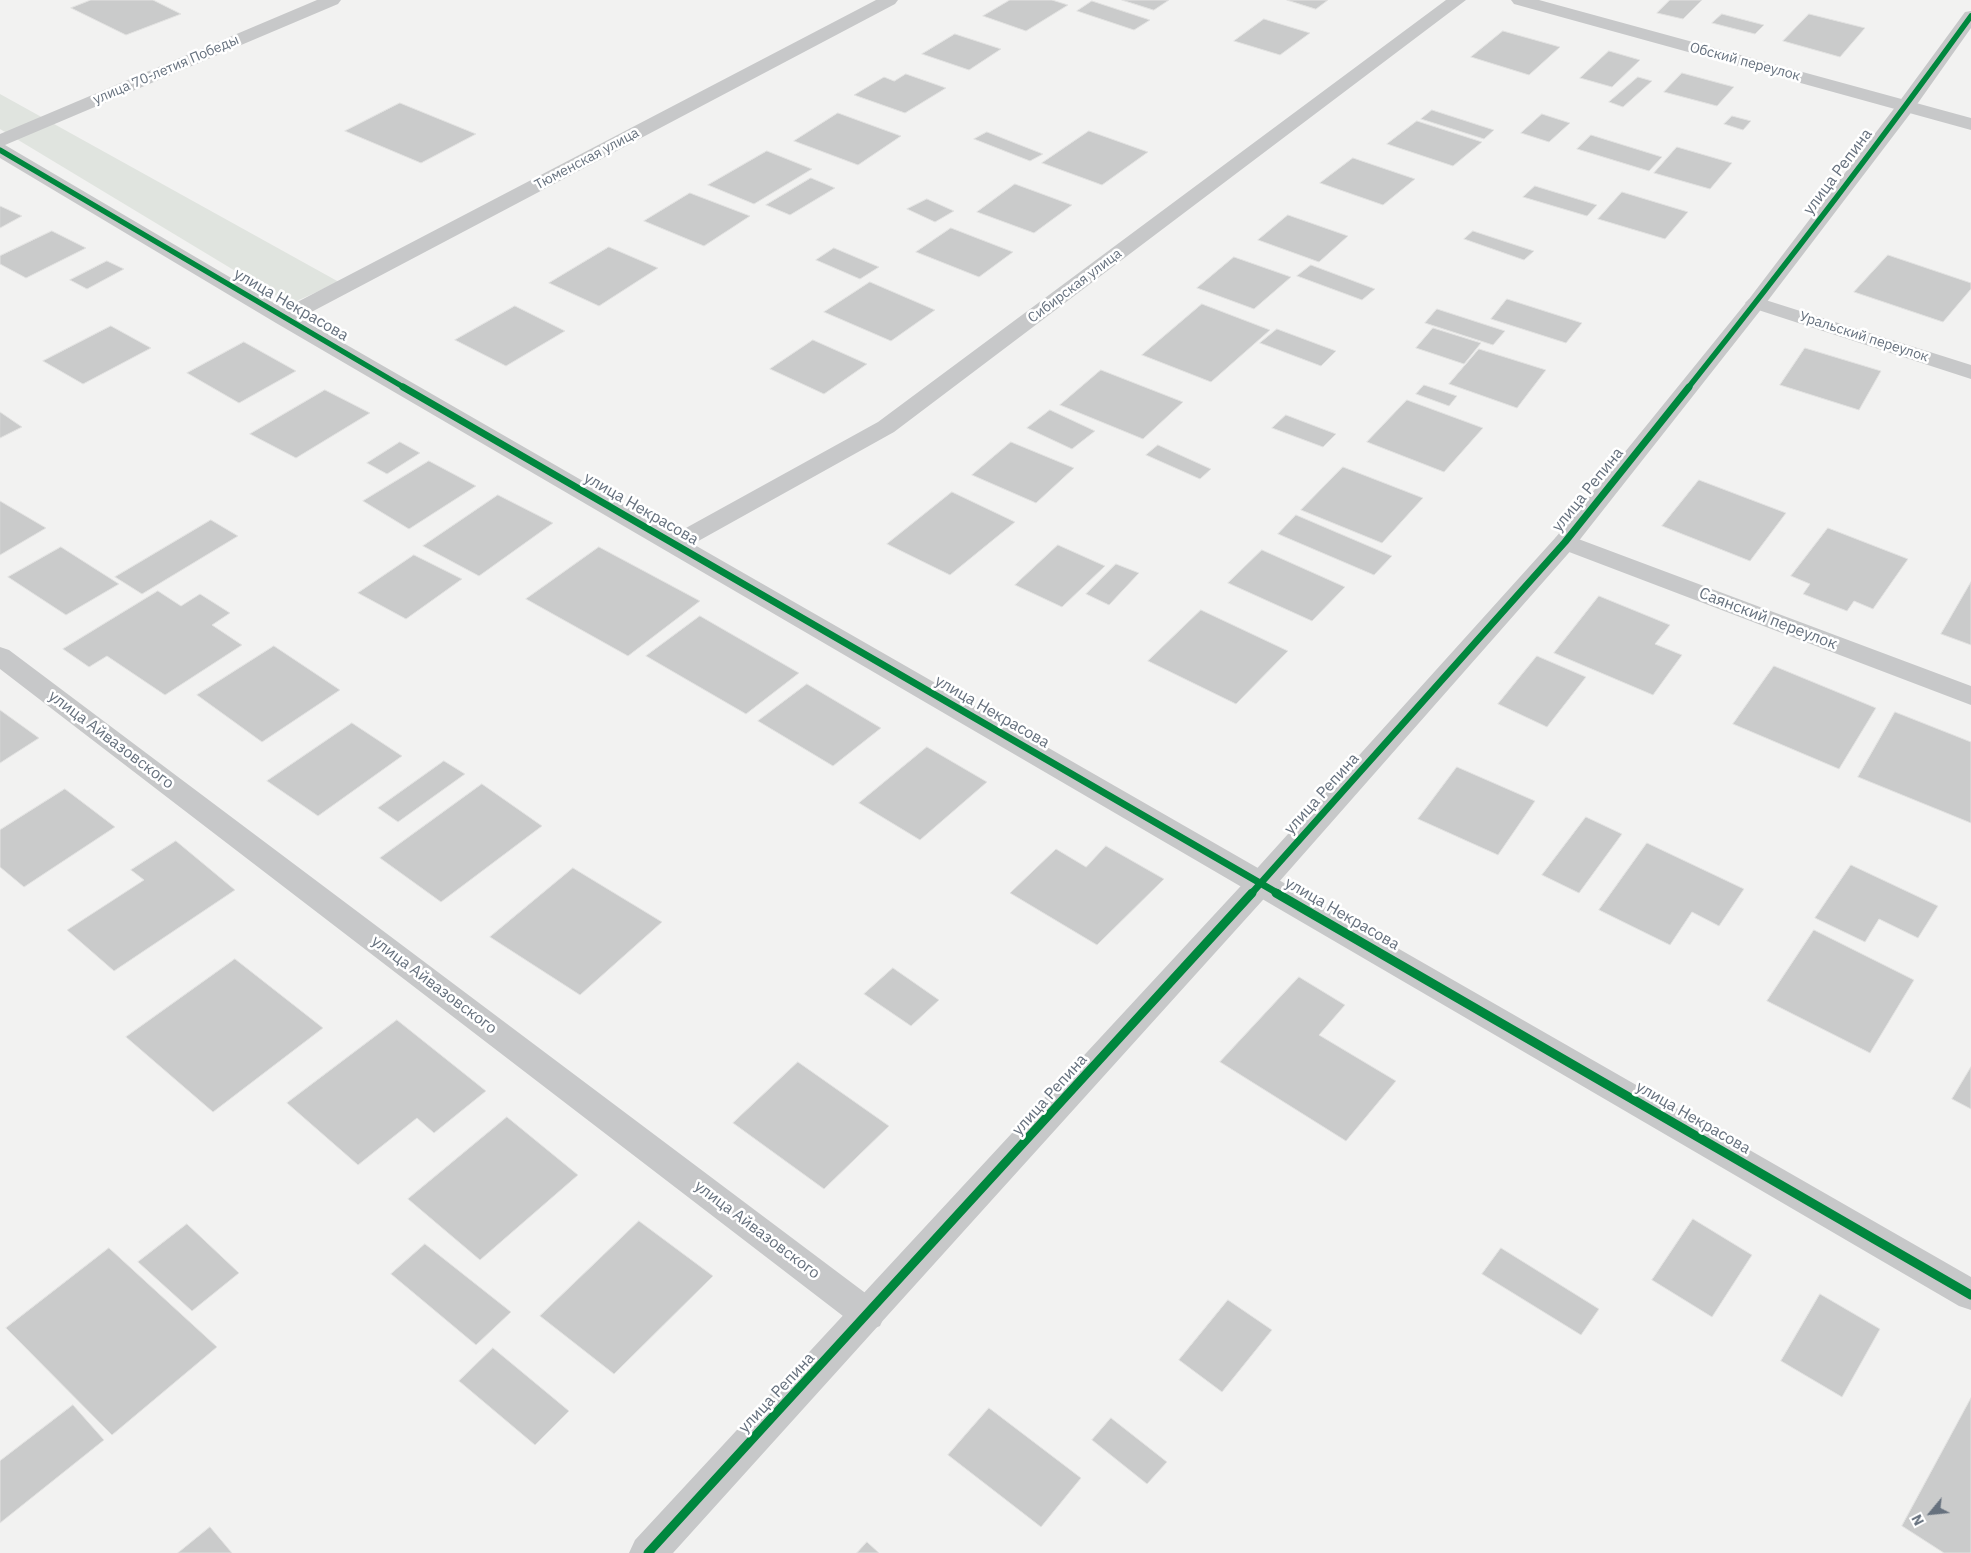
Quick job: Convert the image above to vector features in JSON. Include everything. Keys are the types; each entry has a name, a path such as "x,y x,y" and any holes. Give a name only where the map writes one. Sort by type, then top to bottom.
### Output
{"street":[{"name":"улица 70-летия Победы","path":"0,141 332,0"},
{"name":"Тюменская улица","path":"284,318 889,0"},
{"name":"Сибирская улица","path":"675,544 886,427 1457,0"},
{"name":"Обский переулок","path":"1520,0 1971,124"},
{"name":"улица Репина","path":"648,1553 868,1315 1261,883 1565,542 1756,303 1906,106 1971,16"},
{"name":"улица Некрасова","path":"0,150 284,318 1971,1295"},
{"name":"Уральский переулок","path":"1756,303 1971,372"},
{"name":"Саянский переулок","path":"1565,542 1971,696"},
{"name":"улица Айвазовского","path":"0,656 868,1315"}],"shaded area":[{"path":"0,94 339,282 290,304 0,129"}],"building":[{"path":"91,0 153,0 181,14 126,35 71,8"},
{"path":"1010,0 1052,0 1068,5 1026,31 983,16"},
{"path":"1122,0 1169,0 1154,10"},
{"path":"1287,0 1328,0 1316,9"},
{"path":"1670,0 1702,0 1683,19 1657,13"},
{"path":"1092,1 1150,20 1134,30 1077,11"},
{"path":"1722,14 1764,25 1755,34 1712,23"},
{"path":"1809,14 1865,28 1840,57 1783,41"},
{"path":"1264,19 1310,33 1280,55 1234,41"},
{"path":"1503,31 1560,47 1529,75 1471,57"},
{"path":"955,34 1001,49 969,70 922,54"},
{"path":"1609,51 1640,60 1612,87 1580,78"},
{"path":"1682,73 1734,87 1717,106 1664,92"},
{"path":"906,74 946,88 905,113 854,95 884,77 894,81"},
{"path":"1638,77 1652,81 1623,107 1609,102"},
{"path":"400,103 476,134 421,163 345,131"},
{"path":"1432,110 1494,130 1484,139 1421,119"},
{"path":"838,113 901,136 858,165 794,141"},
{"path":"1542,114 1570,123 1549,142 1521,133"},
{"path":"1732,116 1751,121 1743,130 1724,124"},
{"path":"1417,121 1482,142 1453,166 1387,144"},
{"path":"1089,131 1148,152 1102,185 1042,163"},
{"path":"987,132 1043,154 1030,161 974,139"},
{"path":"1591,135 1662,157 1649,171 1577,149"},
{"path":"1677,147 1732,163 1710,189 1654,173"},
{"path":"767,151 812,169 754,204 708,185"},
{"path":"1353,158 1415,179 1383,205 1320,183"},
{"path":"811,178 835,188 790,215 766,205"},
{"path":"1015,184 1072,205 1034,233 977,212"},
{"path":"1535,186 1597,205 1587,216 1523,197"},
{"path":"1622,192 1688,212 1665,239 1598,219"},
{"path":"690,193 750,216 704,246 644,221"},
{"path":"927,199 954,211 935,222 907,209"},
{"path":"0,206 22,216 0,228"},
{"path":"1288,215 1348,236 1319,262 1258,240"},
{"path":"951,228 1013,252 979,277 916,252"},
{"path":"52,231 86,248 26,278 0,264 0,256"},
{"path":"1473,231 1534,251 1524,260 1464,239"},
{"path":"609,247 658,268 599,306 549,283"},
{"path":"834,248 879,267 860,279 816,260"},
{"path":"1888,255 1971,283 1971,289 1943,322 1854,292"},
{"path":"1234,257 1291,277 1254,309 1197,288"},
{"path":"107,261 124,269 87,289 70,280"},
{"path":"1311,265 1375,289 1362,300 1297,276"},
{"path":"870,282 935,310 891,341 824,312"},
{"path":"1507,299 1582,323 1566,343 1491,319"},
{"path":"1202,304 1270,330 1211,382 1142,355"},
{"path":"515,306 565,331 506,366 455,340"},
{"path":"1437,309 1505,331 1493,345 1425,323"},
{"path":"111,326 151,348 83,384 43,361"},
{"path":"1433,328 1481,343 1464,364 1416,348"},
{"path":"1277,329 1336,351 1321,366 1260,343"},
{"path":"813,340 867,364 824,394 770,369"},
{"path":"244,342 296,371 239,403 187,373"},
{"path":"1805,348 1881,371 1859,410 1780,385"},
{"path":"1479,349 1546,370 1517,408 1449,384"},
{"path":"1101,370 1183,402 1143,439 1060,405"},
{"path":"1424,385 1457,396 1449,406 1416,394"},
{"path":"325,390 370,413 296,458 250,434"},
{"path":"1407,400 1483,428 1444,472 1367,442"},
{"path":"1050,410 1095,431 1072,449 1027,428"},
{"path":"0,412 22,427 0,438"},
{"path":"1286,415 1336,434 1323,447 1272,428"},
{"path":"400,442 420,453 387,474 367,463"},
{"path":"1011,442 1074,468 1036,503 972,475"},
{"path":"1158,445 1211,469 1200,479 1146,455"},
{"path":"429,461 476,486 409,529 363,501"},
{"path":"1343,467 1423,498 1382,543 1301,510"},
{"path":"1699,480 1786,513 1750,561 1662,526"},
{"path":"952,492 1015,522 950,575 887,544"},
{"path":"498,495 553,523 479,576 423,546"},
{"path":"0,501 46,528 0,555"},
{"path":"1296,515 1392,556 1374,575 1278,534"},
{"path":"211,520 238,536 142,594 115,577"},
{"path":"1828,528 1908,559 1873,609 1854,601 1847,611 1803,594 1810,584 1791,576"},
{"path":"1058,545 1105,566 1062,607 1015,585"},
{"path":"61,547 119,584 66,615 8,577"},
{"path":"599,547 700,601 628,656 526,599"},
{"path":"1262,550 1345,587 1312,621 1228,583"},
{"path":"414,555 462,579 406,619 358,593"},
{"path":"1116,564 1139,573 1109,605 1086,594"},
{"path":"1971,582 1971,645 1941,634"},
{"path":"158,591 181,606 200,594 230,613 212,625 242,645 165,695 107,656 89,667 63,649"},
{"path":"1599,596 1670,625 1655,644 1682,655 1653,695 1554,653"},
{"path":"1201,610 1288,651 1236,704 1148,661"},
{"path":"700,616 799,673 746,714 646,656"},
{"path":"274,646 340,690 262,742 197,695"},
{"path":"1537,656 1586,677 1547,727 1498,704"},
{"path":"1774,666 1876,708 1839,769 1733,724"},
{"path":"807,684 881,728 833,766 758,721"},
{"path":"0,710 39,738 0,763"},
{"path":"1895,712 1971,742 1971,823 1858,777"},
{"path":"352,723 402,756 318,816 267,781"},
{"path":"927,747 987,782 920,840 859,803"},
{"path":"444,761 465,774 398,822 378,808"},
{"path":"1457,767 1535,801 1498,855 1418,819"},
{"path":"482,784 542,826 441,902 380,858"},
{"path":"65,789 115,827 24,887 0,867 0,830"},
{"path":"1586,817 1622,834 1579,893 1542,875"},
{"path":"176,841 235,890 114,971 67,930 144,880 131,870"},
{"path":"1647,843 1744,889 1719,926 1692,912 1670,945 1599,910"},
{"path":"1106,846 1164,879 1097,945 1010,893 1056,849 1086,867"},
{"path":"1851,865 1938,906 1918,938 1879,919 1865,942 1815,918"},
{"path":"573,868 662,922 580,995 490,937"},
{"path":"1814,930 1914,980 1870,1053 1767,1001"},
{"path":"235,959 323,1028 213,1112 126,1037"},
{"path":"893,968 939,1000 911,1026 864,994"},
{"path":"1299,977 1345,1005 1319,1035 1396,1081 1346,1141 1220,1062"},
{"path":"397,1020 486,1091 434,1133 417,1118 358,1165 287,1103"},
{"path":"798,1062 889,1126 824,1189 733,1123"},
{"path":"1971,1067 1971,1109 1952,1099"},
{"path":"507,1117 578,1175 480,1260 408,1199"},
{"path":"1693,1219 1752,1255 1712,1317 1652,1280"},
{"path":"639,1221 713,1276 614,1374 540,1316"},
{"path":"187,1224 239,1273 192,1311 138,1262"},
{"path":"425,1244 511,1312 476,1345 391,1274"},
{"path":"109,1248 217,1347 112,1435 6,1328"},
{"path":"1501,1248 1599,1309 1581,1335 1482,1274"},
{"path":"1820,1294 1880,1329 1842,1397 1781,1361"},
{"path":"1228,1300 1272,1330 1222,1392 1179,1360"},
{"path":"493,1348 569,1411 535,1445 459,1381"},
{"path":"1971,1398 1971,1553 1944,1553 1902,1526"},
{"path":"73,1405 104,1440 0,1523 0,1461"},
{"path":"989,1408 1081,1478 1041,1527 948,1455"},
{"path":"1111,1418 1167,1462 1147,1484 1092,1440"},
{"path":"210,1527 232,1553 178,1553"},
{"path":"867,1542 879,1553 857,1553"}],"cycle path":[{"path":"648,1553 1261,883 1565,542 1756,303 1906,106 1971,16"},
{"path":"0,150 284,318 1971,1295"}]}
